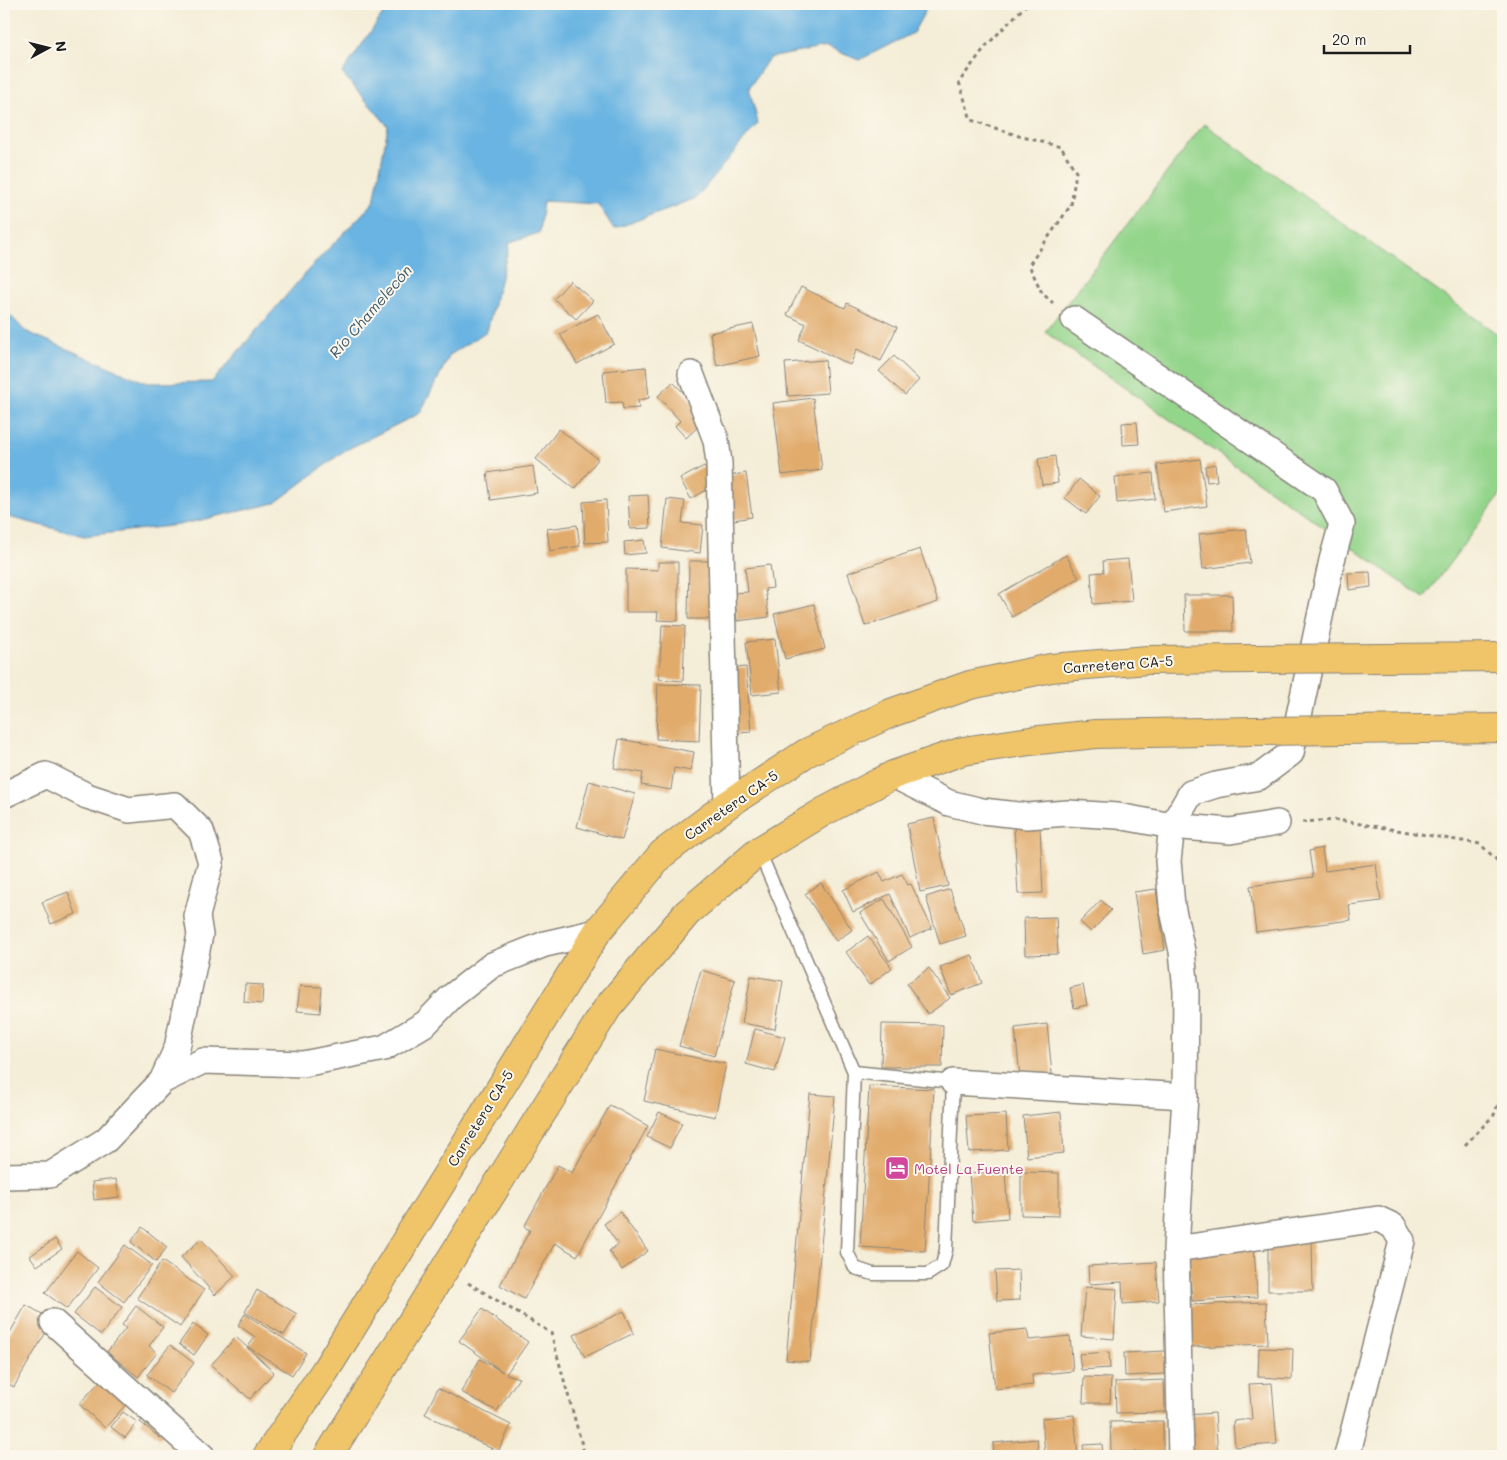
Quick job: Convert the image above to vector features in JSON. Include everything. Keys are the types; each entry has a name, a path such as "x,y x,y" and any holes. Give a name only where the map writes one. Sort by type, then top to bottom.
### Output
{"highway":[{"name":"Carretera CA-5","path":"267,1456 325,1370 597,932 662,854 727,805 806,754 892,713 970,685 1051,668 1148,660 1503,657"},
{"path":"328,1456 608,1008 687,913 759,851 823,812 893,775 964,751 1096,734 1503,728"}],"street":[{"path":"1074,319 1324,490 1342,524 1332,560 1291,753 1259,777 1216,785 1191,793 1172,826 1168,861 1172,906 1182,951 1186,991 1185,1096 1176,1249 1182,1456"},
{"path":"691,374 716,440 719,463 727,805"},
{"path":"4,795 46,775 87,796 130,810 175,805 201,831 211,862 198,916 200,935 177,1048 162,1081 106,1140 50,1175 4,1176"},
{"path":"893,775 949,804 982,812 1027,816 1068,813 1118,816 1172,826 1230,831 1277,824"},
{"path":"162,1081 203,1061 303,1064 384,1048 426,1023 451,997 492,965 545,944 597,932"},
{"path":"954,1082 1185,1096"},
{"path":"1176,1249 1378,1219 1393,1226 1402,1241 1347,1456"},
{"path":"52,1322 202,1456"}],"lane":[{"path":"759,851 854,1072 847,1252 855,1268 873,1274 928,1274 942,1265 946,1250 954,1082 854,1072"}],"path":[{"path":"1027,4 986,46 959,82 971,120 1061,148 1076,172 1071,205 1029,265 1042,293 1074,319"},
{"path":"1277,824 1337,820 1480,844 1503,866"},
{"path":"1465,1145 1494,1114 1503,1090"},
{"path":"445,1268 551,1333 585,1456"}],"green space":[{"path":"1204,124 1503,338 1503,491 1424,598 1045,332"}],"water":[{"name":"Río Chamelecón","path":"390,4 929,4 913,33 859,60 826,47 769,58 749,88 758,123 696,198 614,229 598,204 543,201 539,233 510,242 487,331 450,355 420,413 344,451 275,503 179,525 84,536 4,516 4,309 25,331 147,383 212,382 309,269 374,202 388,126 342,73"}],"building":[{"path":"570,281 593,301 576,319 554,299"},
{"path":"801,287 845,308 847,303 897,327 881,361 857,349 850,365 799,340 806,324 787,315"},
{"path":"598,314 614,344 577,364 560,334"},
{"path":"753,324 760,356 717,366 710,333"},
{"path":"894,356 919,380 905,395 879,371"},
{"path":"825,360 828,393 788,396 785,363"},
{"path":"646,367 649,398 638,400 639,408 623,409 622,402 606,403 603,371"},
{"path":"673,382 700,410 693,417 700,425 686,438 675,426 680,421 658,396"},
{"path":"813,398 822,470 782,475 773,403"},
{"path":"1137,422 1139,444 1123,445 1122,423"},
{"path":"559,429 598,459 575,489 536,459"},
{"path":"1055,456 1058,483 1042,485 1038,459"},
{"path":"1200,459 1207,506 1164,512 1157,465"},
{"path":"1215,464 1217,481 1207,482 1205,466"},
{"path":"533,466 537,493 491,500 487,473"},
{"path":"704,466 715,485 691,499 680,479"},
{"path":"746,473 752,517 728,521 722,477"},
{"path":"1153,473 1155,499 1117,503 1115,477"},
{"path":"1079,479 1100,496 1086,514 1065,498"},
{"path":"648,495 650,528 630,529 628,496"},
{"path":"667,499 685,501 682,523 703,525 700,553 662,548"},
{"path":"606,500 608,542 585,543 583,502"},
{"path":"577,525 580,546 550,551 547,529"},
{"path":"1246,529 1250,563 1203,569 1199,534"},
{"path":"644,540 646,553 625,555 624,542"},
{"path":"920,549 938,602 865,626 848,573"},
{"path":"1066,555 1079,578 1012,617 999,594"},
{"path":"1128,559 1132,601 1093,604 1091,573 1104,572 1103,561"},
{"path":"689,561 711,561 711,619 688,619"},
{"path":"658,562 678,562 678,621 657,620 658,612 626,612 626,569 658,570"},
{"path":"770,565 773,588 765,589 769,617 737,621 734,593 748,592 745,568"},
{"path":"1370,572 1371,587 1349,590 1348,573"},
{"path":"1184,595 1232,595 1233,631 1185,631"},
{"path":"814,604 825,649 785,659 774,614"},
{"path":"662,625 685,626 683,681 659,679"},
{"path":"775,639 781,692 752,695 746,642"},
{"path":"746,667 751,732 729,734 725,669"},
{"path":"658,684 701,685 699,741 656,739"},
{"path":"619,739 694,752 691,771 674,768 671,790 641,785 643,773 614,768"},
{"path":"589,781 635,794 622,840 577,827"},
{"path":"934,818 948,886 920,892 907,824"},
{"path":"1040,827 1043,893 1018,894 1014,828"},
{"path":"1322,848 1325,871 1376,864 1381,901 1349,905 1351,920 1256,932 1250,886 1313,877 1309,851"},
{"path":"879,872 884,882 902,874 908,885 911,884 932,928 910,938 890,894 853,912 843,890"},
{"path":"821,883 852,930 836,941 805,894"},
{"path":"950,889 966,936 940,944 926,897"},
{"path":"1156,889 1165,950 1143,954 1134,892"},
{"path":"68,892 76,914 51,924 42,902"},
{"path":"884,899 912,947 889,961 860,913"},
{"path":"1101,900 1111,910 1091,932 1080,922"},
{"path":"1056,917 1058,954 1025,955 1024,918"},
{"path":"868,936 892,968 869,985 846,952"},
{"path":"972,955 982,983 951,995 940,967"},
{"path":"929,968 950,998 928,1014 907,984"},
{"path":"701,970 735,980 714,1056 679,1046"},
{"path":"751,976 783,981 775,1029 742,1023"},
{"path":"245,984 263,985 262,1004 244,1002"},
{"path":"1083,985 1087,1005 1074,1008 1070,988"},
{"path":"300,986 322,987 320,1013 297,1011"},
{"path":"882,1024 943,1025 942,1067 881,1067"},
{"path":"1047,1024 1052,1074 1020,1077 1015,1028"},
{"path":"755,1029 785,1037 775,1072 746,1064"},
{"path":"655,1049 726,1064 715,1117 644,1101"},
{"name":"Motel La Fuente","path":"869,1086 934,1089 925,1251 860,1247"},
{"path":"810,1094 835,1096 810,1362 786,1360"},
{"path":"610,1105 648,1126 577,1256 555,1243 524,1299 500,1285 530,1230 524,1227 558,1165 572,1173"},
{"path":"659,1112 682,1123 670,1148 647,1137"},
{"path":"1061,1112 1064,1153 1027,1157 1023,1116"},
{"path":"1006,1114 1008,1150 969,1152 966,1116"},
{"path":"1005,1171 1008,1218 973,1221 969,1174"},
{"path":"1021,1172 1059,1173 1059,1216 1021,1215"},
{"path":"116,1179 119,1197 94,1200 92,1182"},
{"path":"620,1212 648,1251 622,1270 609,1251 618,1244 604,1224"},
{"path":"142,1227 167,1247 156,1262 131,1242"},
{"path":"55,1239 62,1249 37,1266 30,1256"},
{"path":"201,1239 235,1276 215,1295 181,1257"},
{"path":"1268,1240 1312,1240 1313,1291 1268,1291"},
{"path":"125,1245 152,1265 124,1302 98,1282"},
{"path":"1254,1246 1257,1297 1192,1301 1188,1250"},
{"path":"77,1251 98,1268 67,1309 45,1293"},
{"path":"162,1261 204,1290 180,1327 137,1298"},
{"path":"1156,1262 1159,1301 1123,1304 1122,1282 1089,1284 1088,1266"},
{"path":"1019,1270 1020,1300 997,1301 995,1271"},
{"path":"95,1287 122,1307 101,1335 74,1314"},
{"path":"1085,1287 1117,1289 1114,1339 1081,1336"},
{"path":"257,1290 297,1314 284,1335 245,1312"},
{"path":"1266,1302 1268,1344 1191,1347 1189,1305"},
{"path":"26,1305 53,1320 14,1387 4,1382 4,1343"},
{"path":"136,1306 163,1327 149,1346 157,1353 138,1377 107,1352 126,1328 122,1325"},
{"path":"482,1309 528,1342 506,1374 519,1378 497,1411 461,1392 480,1359 503,1372 459,1341"},
{"path":"624,1311 634,1333 585,1357 574,1335"},
{"path":"245,1314 306,1353 292,1375 248,1347 255,1337 238,1325"},
{"path":"193,1324 208,1335 194,1355 179,1344"},
{"path":"1027,1329 1029,1340 1070,1336 1073,1371 1032,1375 1033,1385 995,1389 989,1333"},
{"path":"236,1337 274,1372 250,1399 211,1365"},
{"path":"170,1345 194,1363 171,1393 147,1375"},
{"path":"1259,1348 1293,1349 1292,1379 1258,1377"},
{"path":"1165,1351 1165,1374 1125,1376 1124,1353"},
{"path":"1109,1352 1110,1368 1081,1370 1079,1354"},
{"path":"104,1377 129,1401 105,1428 79,1404"},
{"path":"1084,1377 1111,1378 1110,1403 1083,1403"},
{"path":"1164,1380 1165,1412 1116,1413 1115,1382"},
{"path":"1272,1383 1277,1444 1235,1447 1233,1421 1252,1419 1249,1384"},
{"path":"438,1388 511,1425 498,1452 425,1414"},
{"path":"123,1412 137,1422 125,1438 111,1427"},
{"path":"148,1412 168,1428 160,1438 140,1422"},
{"path":"1215,1413 1218,1456 1190,1456 1187,1415"},
{"path":"1074,1415 1078,1456 1045,1456 1042,1418"},
{"path":"1163,1421 1163,1452 1111,1452 1110,1422"},
{"path":"1037,1439 1039,1456 994,1456 993,1443"},
{"path":"1102,1444 1103,1456 1084,1456 1083,1445"}],"place":[{"name":"Motel La Fuente","path":"897,1168"}]}
